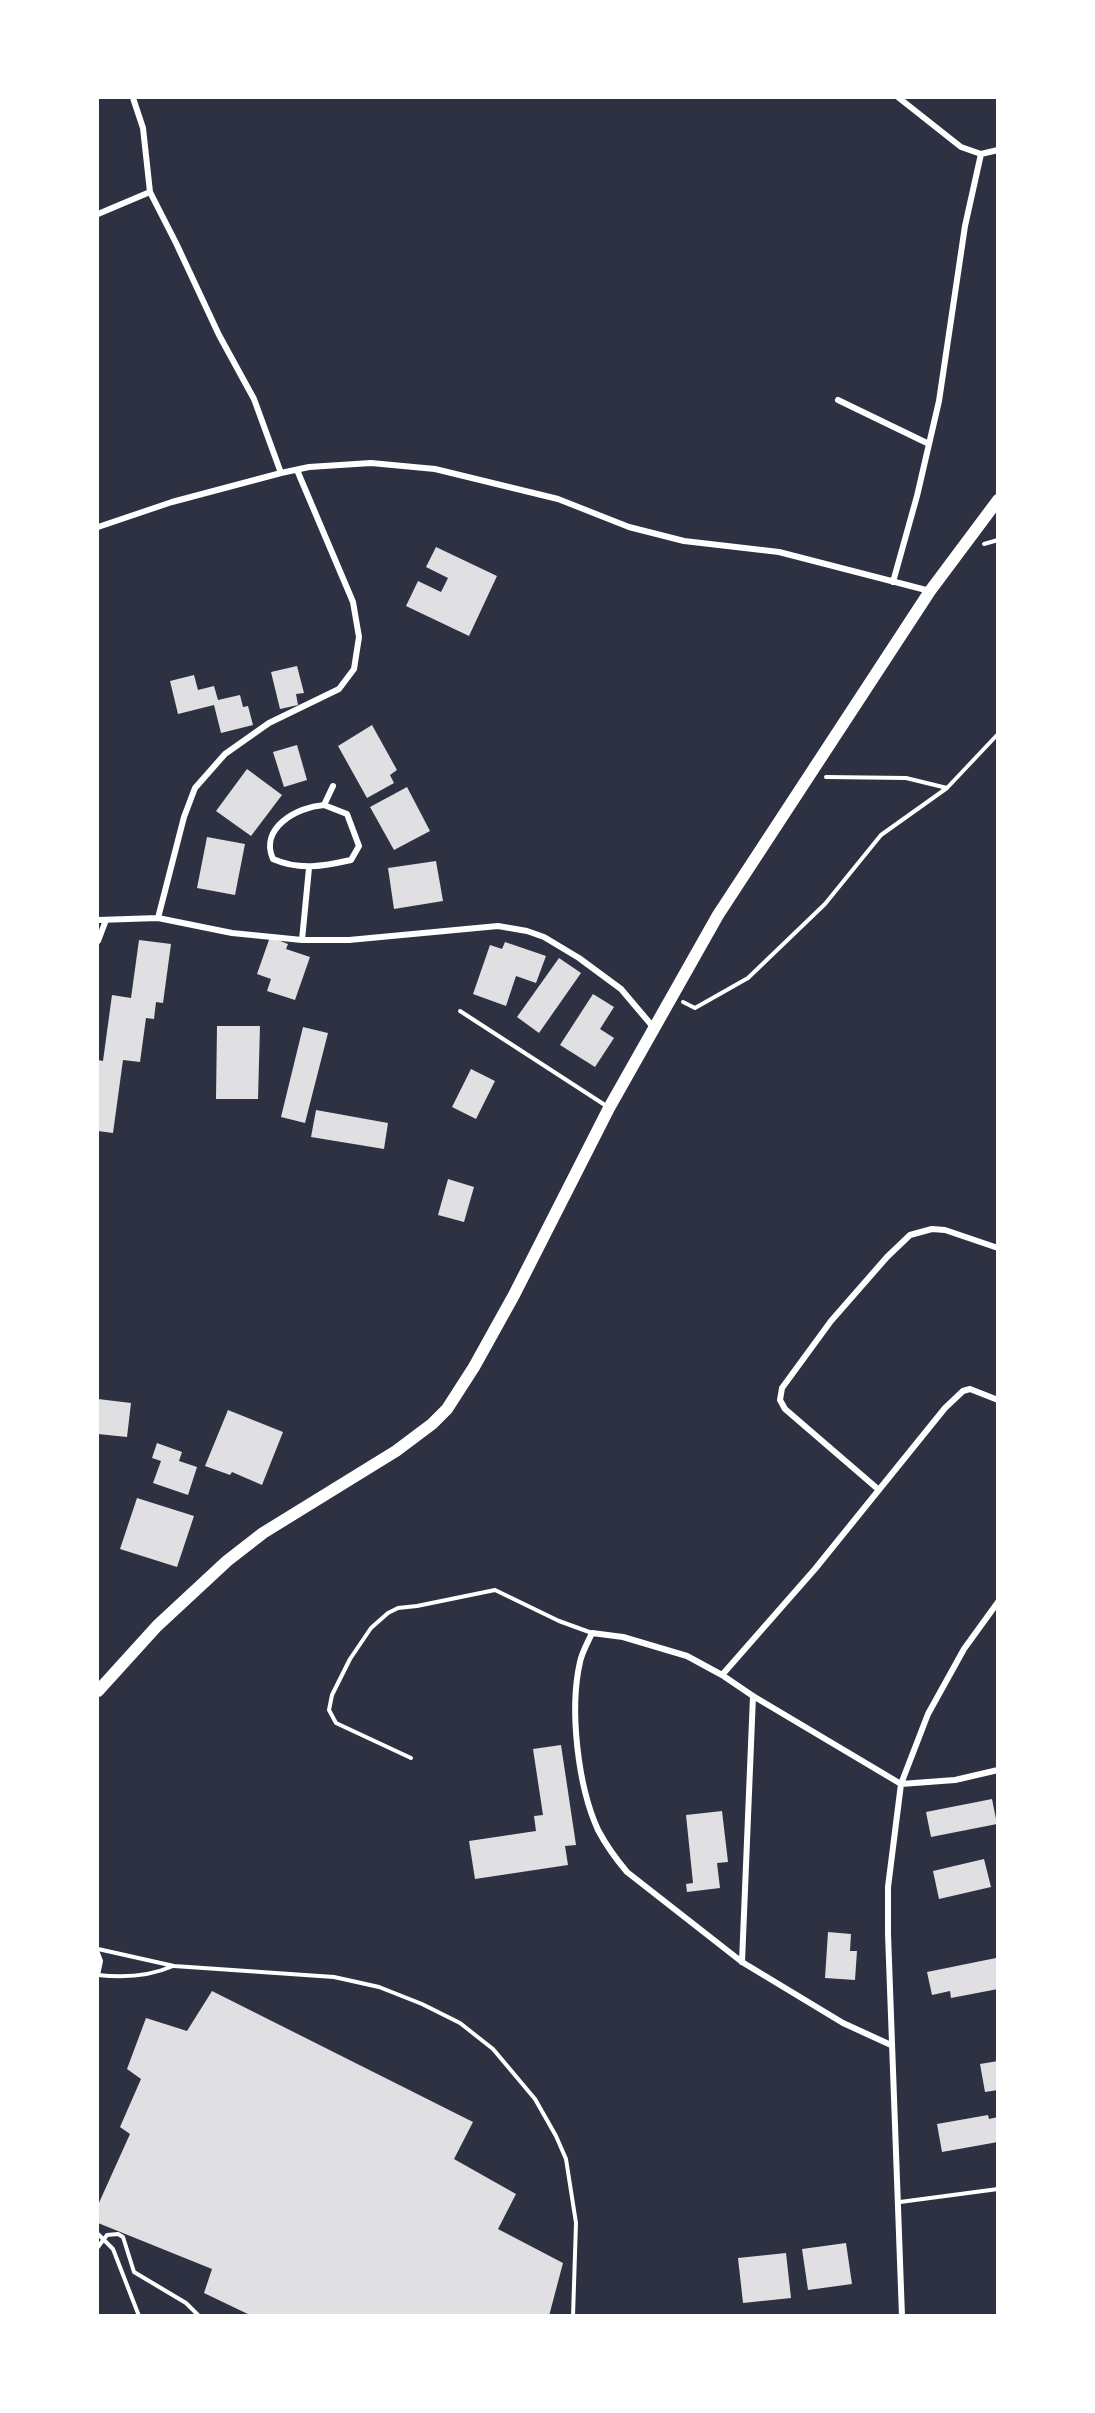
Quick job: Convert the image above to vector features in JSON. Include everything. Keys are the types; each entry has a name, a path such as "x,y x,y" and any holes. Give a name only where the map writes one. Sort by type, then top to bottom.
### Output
{"main road":[{"path":"98,1691 157,1626 227,1561 263,1533 396,1451 432,1424 447,1409 474,1367 514,1295 609,1108 718,915 930,591 998,500"}],"street":[{"path":"133,98 143,128 150,192 219,335 254,399 281,473"},
{"path":"898,98 961,147 981,154 998,150"},
{"path":"893,582 939,401 965,226 981,154"},
{"path":"98,214 150,192"},
{"path":"838,400 929,444"},
{"path":"98,527 172,502 281,473 309,467 371,463 435,469 558,499 629,527 684,541 779,552 930,591"},
{"path":"158,918 184,818 195,788 225,754 269,723 339,689 354,669 359,637 353,602 297,470"},
{"path":"324,805 333,786"},
{"path":"324,805 347,814 359,846 351,860 309,868 285,864 273,859 269,842 273,831 294,813 313,806 324,805"},
{"path":"302,940 309,868"},
{"path":"98,920 158,918 232,933 302,940 349,940 498,926 527,931 579,958 621,989 654,1028"},
{"path":"98,941 106,920"},
{"path":"879,1490 785,1409 780,1400 782,1388 831,1321 887,1257 910,1235 932,1229 945,1230 998,1248"},
{"path":"722,1675 815,1569 945,1408 963,1391 974,1389 998,1400"},
{"path":"902,2316 900,2202 891,2045 888,1887 901,1784 933,1705 964,1649 998,1602"},
{"path":"891,2045 843,2023 742,1962 627,1872 599,1830 582,1776 576,1709 580,1661 592,1633 623,1637 687,1656 901,1784 955,1780 998,1770"},
{"path":"742,1962 753,1696"}],"lane":[{"path":"460,1011 609,1108"},
{"path":"411,1758 336,1723 329,1710 332,1695 350,1659 371,1628 388,1613 398,1608 495,1590 559,1621 592,1633"},
{"path":"174,1966 161,1971 117,1977 98,1975 101,1961 98,1951 174,1966 334,1977 379,1987 422,2004 460,2023 493,2049 535,2099 566,2159 576,2223 573,2316"},
{"path":"900,2202 998,2189"},
{"path":"98,2247 111,2233 123,2237 134,2272 186,2303 199,2316"},
{"path":"98,2234 112,2249 139,2316"}],"path":[{"path":"672,996 695,1008 748,978 825,904 881,835 947,788 998,734"},
{"path":"808,777 906,778 947,788"}],"building":[{"path":"436,547 497,576 469,636 406,606 418,581 441,592 448,578 426,567"},
{"path":"297,666 304,693 296,694 298,705 280,709 271,672"},
{"path":"194,675 198,690 214,686 218,700 240,695 243,707 248,706 253,725 221,733 214,705 178,714 170,681"},
{"path":"372,725 397,770 390,775 394,783 367,798 338,746"},
{"path":"297,745 307,780 284,787 273,752"},
{"path":"247,769 282,795 251,836 216,811"},
{"path":"407,787 430,831 394,850 370,807"},
{"path":"207,837 245,844 235,895 197,888"},
{"path":"436,861 443,901 394,909 388,868"},
{"path":"270,937 288,944 286,949 310,957 295,1000 267,991 271,979 257,974"},
{"path":"139,940 171,944 163,1003 156,1002 154,1019 146,1018 140,1062 123,1060 113,1133 98,1131 98,1060 103,1061 112,995 131,998"},
{"path":"505,942 546,956 536,983 516,976 506,1006 473,994 490,945 502,949"},
{"path":"559,958 581,973 539,1033 517,1017"},
{"path":"593,994 614,1007 600,1029 614,1038 595,1067 560,1045"},
{"path":"217,1026 260,1026 258,1099 216,1099"},
{"path":"303,1027 328,1033 305,1123 281,1117"},
{"path":"471,1069 495,1081 476,1119 452,1107"},
{"path":"316,1110 388,1123 384,1149 311,1137"},
{"path":"448,1179 474,1187 464,1222 438,1215"},
{"path":"98,1399 131,1403 127,1437 98,1434"},
{"path":"228,1410 283,1432 262,1485 232,1472 230,1475 205,1466"},
{"path":"157,1443 182,1452 179,1461 197,1467 188,1495 153,1483 161,1461 152,1458"},
{"path":"137,1498 194,1516 177,1567 120,1549"},
{"path":"561,1745 576,1845 565,1846 568,1865 475,1879 469,1841 536,1831 534,1816 543,1815 533,1749"},
{"path":"992,1799 997,1824 931,1837 926,1812"},
{"path":"722,1811 728,1862 717,1863 720,1888 687,1892 686,1884 693,1883 686,1815"},
{"path":"984,1859 991,1887 939,1899 933,1871"},
{"path":"828,1932 851,1934 850,1951 857,1951 855,1980 825,1978"},
{"path":"996,1958 998,1989 951,1998 950,1991 932,1995 927,1972"},
{"path":"212,1991 473,2122 454,2159 516,2194 498,2229 563,2263 549,2316 252,2316 204,2293 212,2269 98,2223 98,2205 130,2134 120,2127 141,2079 127,2069 146,2018 187,2031"},
{"path":"998,2061 998,2090 985,2092 980,2064"},
{"path":"988,2115 989,2119 998,2117 998,2142 942,2152 937,2124"},
{"path":"846,2243 852,2284 808,2290 802,2249"},
{"path":"786,2253 791,2298 743,2303 738,2258"}]}
